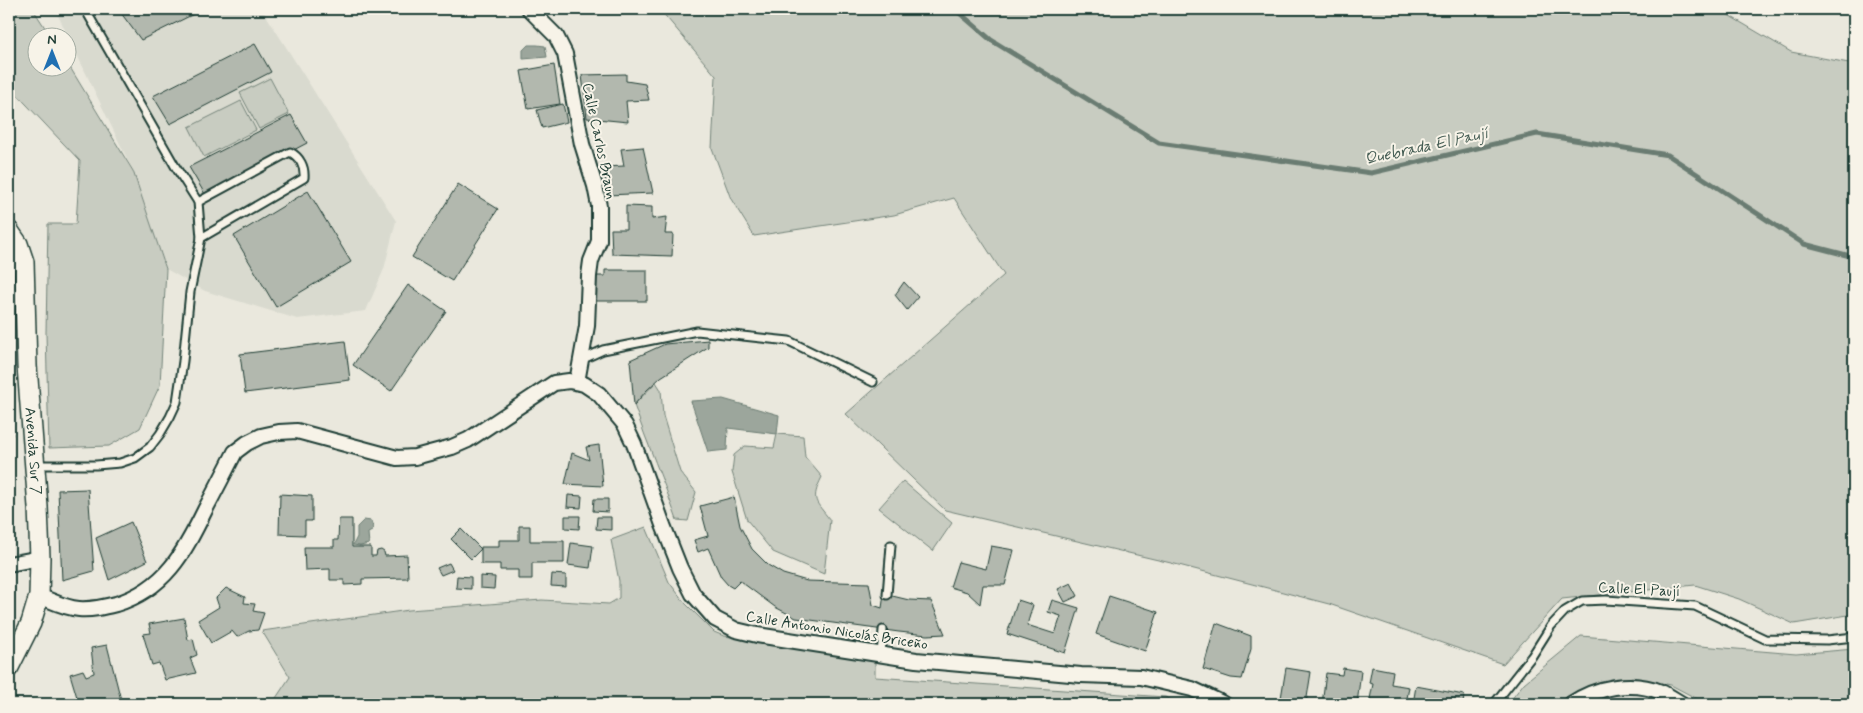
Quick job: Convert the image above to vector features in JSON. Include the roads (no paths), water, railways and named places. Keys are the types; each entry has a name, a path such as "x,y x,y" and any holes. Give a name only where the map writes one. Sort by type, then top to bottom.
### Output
{"main road":[{"name":"Avenida Sur 7","path":"9,231 18,244 24,262 27,366 40,558 39,596 31,622 9,667"}],"street":[{"name":"Calle Carlos Braun","path":"529,9 556,36 566,54 582,144 599,206 599,241 591,262 587,326 577,382"},
{"path":"39,596 70,607 98,609 143,593 160,580 175,564 186,548 235,452 247,442 260,436 296,431 397,458 415,457 452,447 468,440 554,383 577,382"},
{"name":"Calle Antonio Nicolás Briceño","path":"577,382 584,384 599,394 625,425 680,568 693,594 715,619 736,630 881,656 1081,676 1141,677 1192,689 1224,704"},
{"path":"9,564 40,558"},
{"path":"1571,704 1604,688 1621,687 1635,687 1662,692 1682,704"}],"lane":[{"path":"35,465 96,465 120,462 135,458 150,448 170,417 177,402 190,292 201,238 198,202 85,9"},
{"path":"198,202 290,152 297,156 304,170 304,178 201,238"},
{"path":"581,360 603,350 697,331 789,341 873,382"},
{"path":"887,595 892,545"},
{"name":"Calle El Paují","path":"1494,704 1532,656 1551,626 1565,611 1582,601 1606,600 1695,606 1765,639 1827,640 1854,637"},
{"path":"881,656 883,630"}],"waterway":[{"name":"Quebrada El Paují","path":"955,9 991,40 1159,143 1371,173 1537,134 1668,155 1804,244 1854,257"}]}
